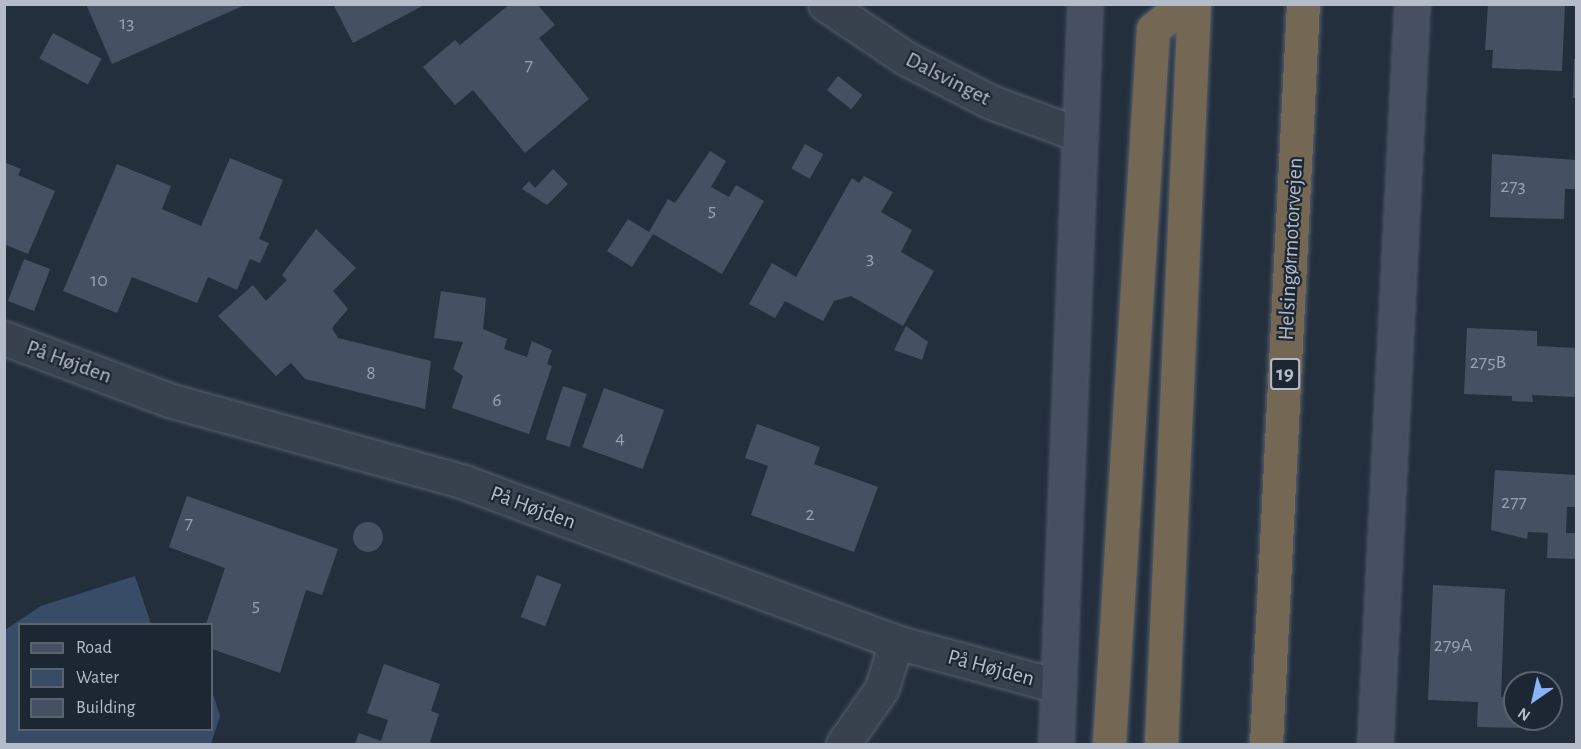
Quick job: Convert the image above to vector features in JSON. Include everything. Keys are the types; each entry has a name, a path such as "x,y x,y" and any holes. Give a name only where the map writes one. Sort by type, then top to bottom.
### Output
{"highway":[{"path":"1110,744 1153,29 1184,4"},
{"path":"1161,744 1194,4"},
{"name":"Helsingørmotorvejen","path":"1266,744 1303,4"}],"street":[{"name":"Dalsvinget","path":"825,4 907,59 991,102 1080,135"},
{"path":"1056,744 1085,4"},
{"path":"1376,744 1412,4"},
{"name":"På Højden","path":"4,338 169,400 464,482 896,642 1058,686"},
{"path":"843,744 882,688 896,642"}],"water":[{"path":"135,576 151,623 18,623 18,731 213,731 213,694 220,716 211,744 5,744 5,630 41,606"}],"building":[{"path":"86,4 247,4 112,64"},
{"path":"333,4 426,4 353,43"},
{"path":"510,4 537,4 555,25 539,38 589,99 525,153 473,90 455,105 423,67 455,40 460,45"},
{"path":"1488,4 1565,4 1562,71 1492,68 1493,50 1485,50"},
{"path":"53,33 102,59 88,84 39,59"},
{"path":"1574,59 1576,59 1576,98 1573,98"},
{"path":"838,76 862,95 851,109 827,90"},
{"path":"805,144 823,154 810,179 791,168"},
{"path":"710,151 726,161 711,187 729,197 736,185 764,201 722,274 653,234 632,267 607,251 628,219 649,232 668,199 675,203"},
{"path":"1492,154 1576,160 1576,189 1565,189 1564,219 1490,217"},
{"path":"230,158 283,180 259,239 269,243 260,263 250,259 237,290 208,277 197,303 132,277 117,313 63,291 117,164 171,186 162,209 201,226"},
{"path":"4,162 21,169 18,175 55,191 28,254 4,244"},
{"path":"553,169 568,184 547,205 522,189 529,181 535,188"},
{"path":"864,176 893,192 881,212 912,230 901,252 934,271 903,326 851,296 834,301 823,321 785,301 775,318 749,304 772,263 796,277 852,178 859,183"},
{"path":"316,229 356,268 333,291 348,309 332,328 338,338 431,361 425,409 305,379 291,363 276,376 218,316 253,285 266,301 287,280 282,275"},
{"path":"24,259 50,269 34,311 8,301"},
{"path":"441,291 486,298 483,329 507,339 504,349 527,357 532,341 552,350 547,364 552,366 529,434 452,408 463,376 453,369 463,342 434,338"},
{"path":"906,326 928,342 922,360 894,350"},
{"path":"1467,328 1537,331 1537,346 1576,348 1576,397 1532,395 1533,402 1512,401 1512,396 1464,394"},
{"path":"563,386 587,394 569,447 546,439"},
{"path":"604,388 664,410 643,469 582,447"},
{"path":"757,424 820,447 814,464 878,487 854,552 751,515 768,466 745,458"},
{"path":"1495,470 1576,475 1576,507 1567,507 1566,533 1576,533 1576,559 1547,558 1548,533 1528,532 1527,539 1491,530"},
{"path":"187,496 338,549 322,595 306,590 280,673 213,649 213,623 206,623 225,568 169,547"},
{"path":"368,522 374,523 382,531 382,543 374,551 368,552 362,551 354,543 353,537 354,531 362,523"},
{"path":"537,575 561,584 545,626 521,617"},
{"path":"1433,585 1505,589 1501,697 1503,697 1503,728 1477,727 1478,702 1428,700"},
{"path":"384,664 440,684 431,711 439,714 430,742 436,744 355,744 359,733 381,741 388,720 367,713"}]}
